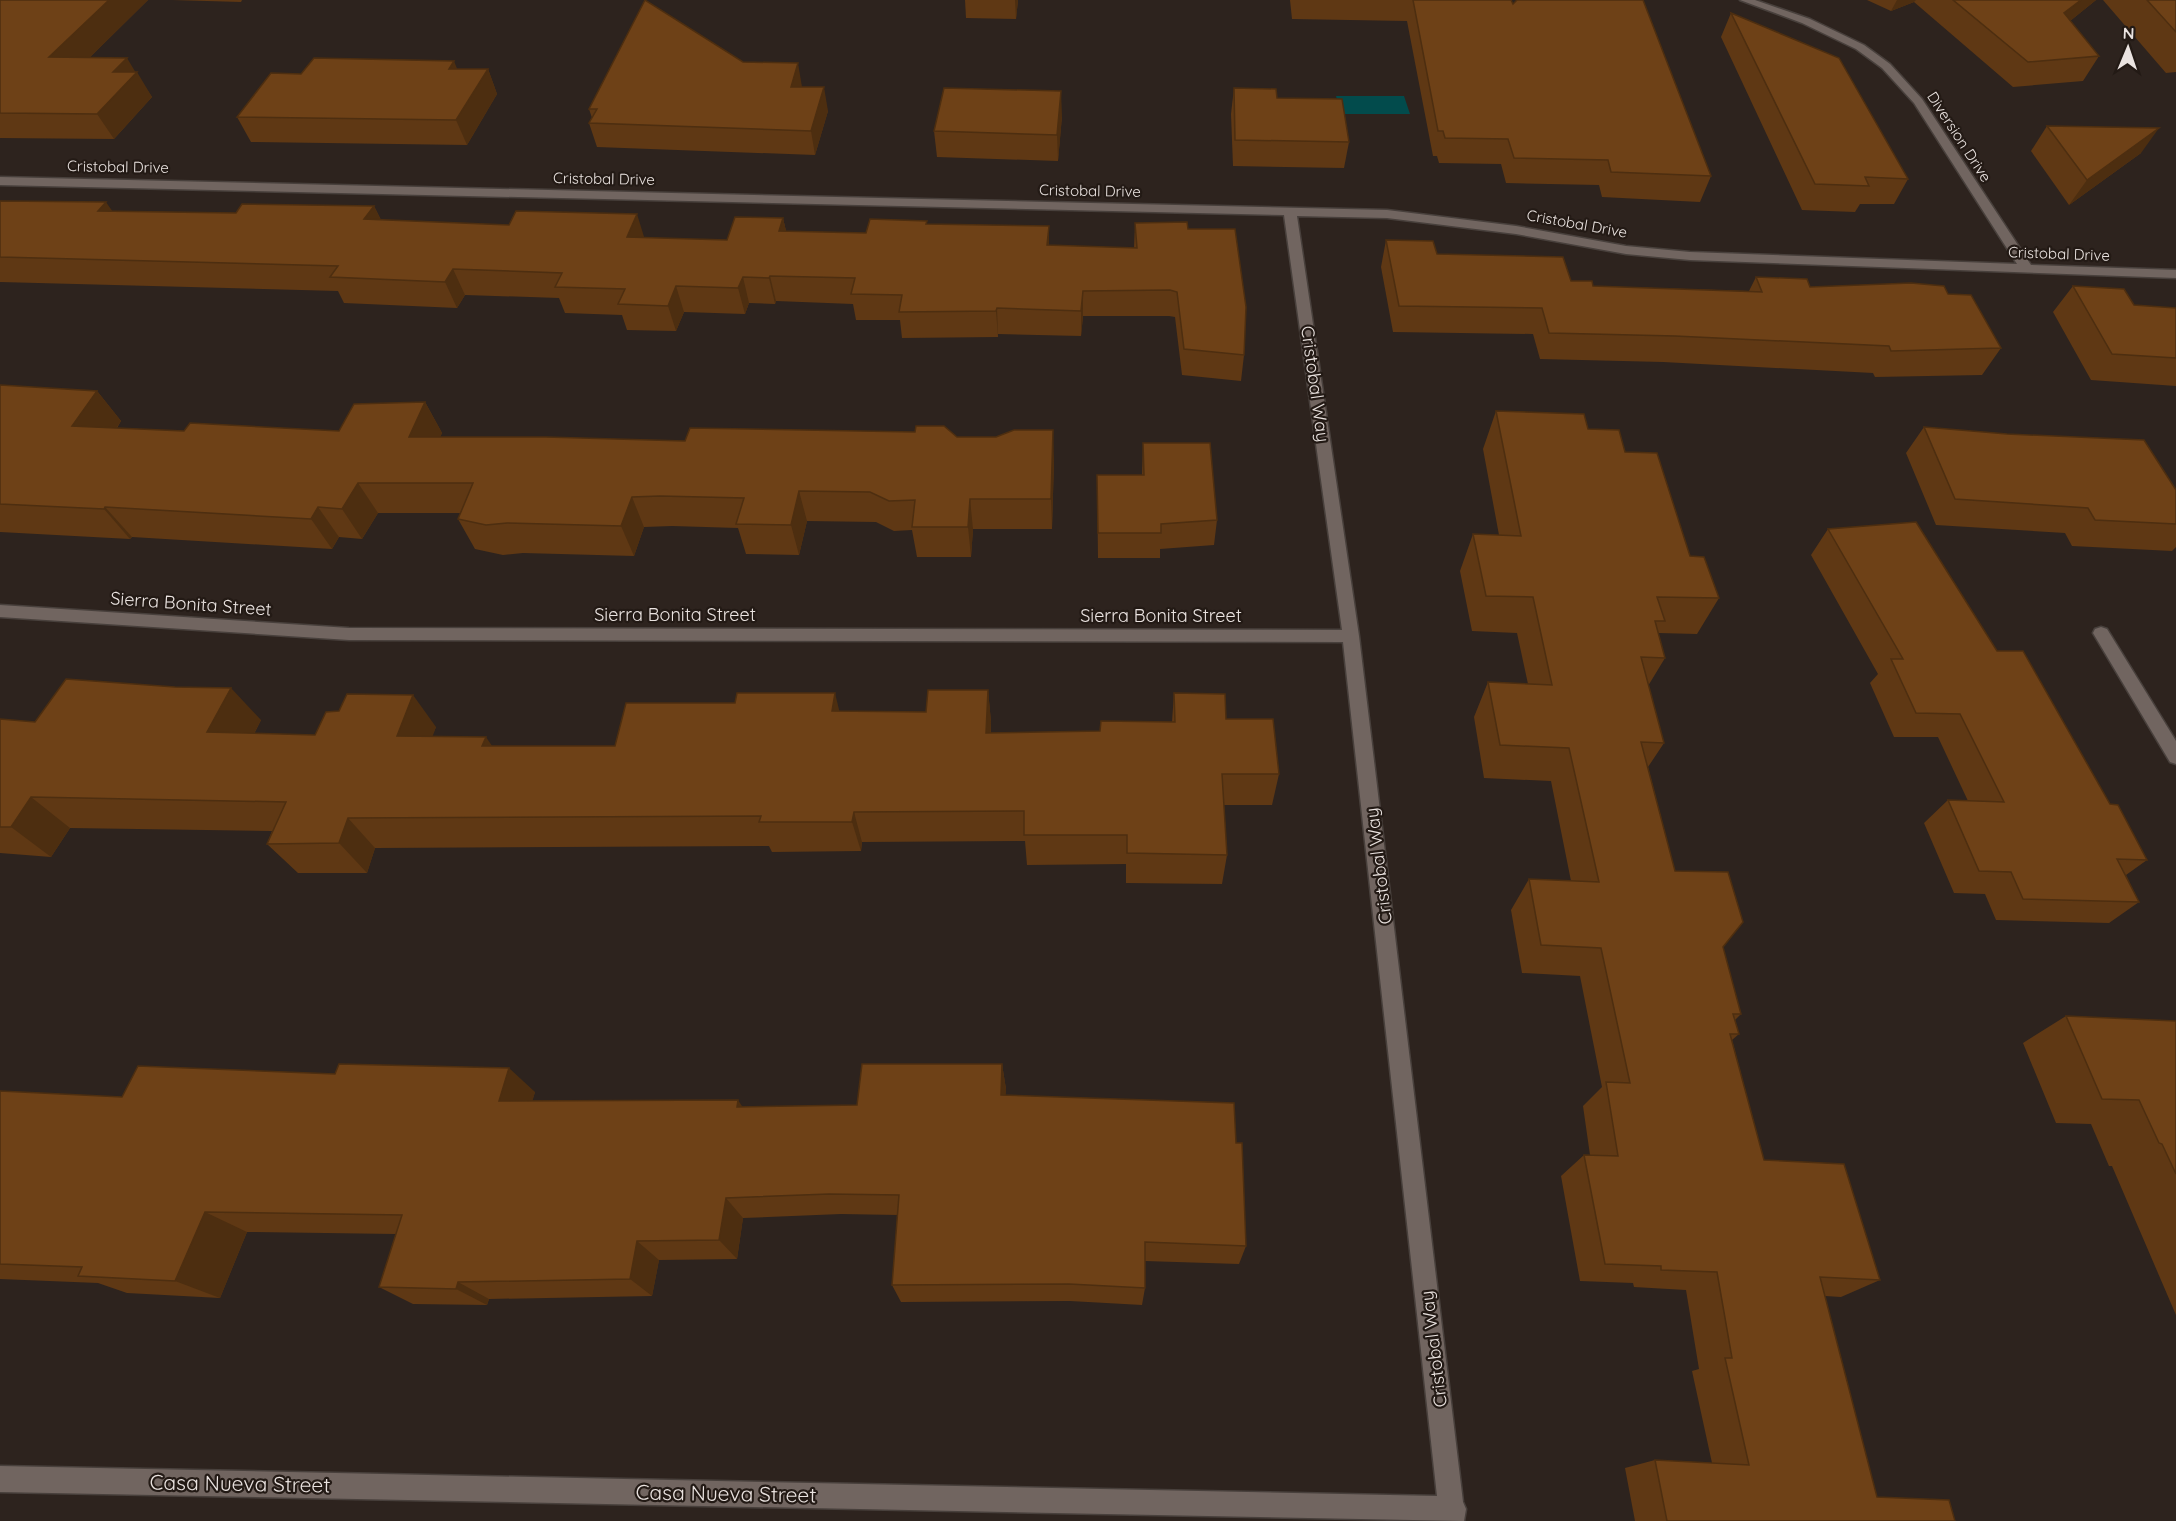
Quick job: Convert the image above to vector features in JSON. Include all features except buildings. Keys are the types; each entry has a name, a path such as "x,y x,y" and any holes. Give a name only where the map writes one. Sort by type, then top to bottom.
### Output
{"street":[{"name":"Diversion Drive","path":"1745,0 1806,21 1860,47 1886,66 1918,101 2027,269"},
{"name":"Cristobal Drive","path":"0,181 1387,214 1516,230 1626,250 1690,256 2176,274"},
{"name":"Cristobal Way","path":"1290,213 1351,636 1453,1515"},
{"name":"Sierra Bonita Street","path":"0,611 349,634 1351,636"},
{"path":"2101,633 2176,757"},
{"name":"Casa Nueva Street","path":"0,1479 1453,1515"}],"water":[{"path":"1336,96 1404,96 1410,114 1341,114"}]}
